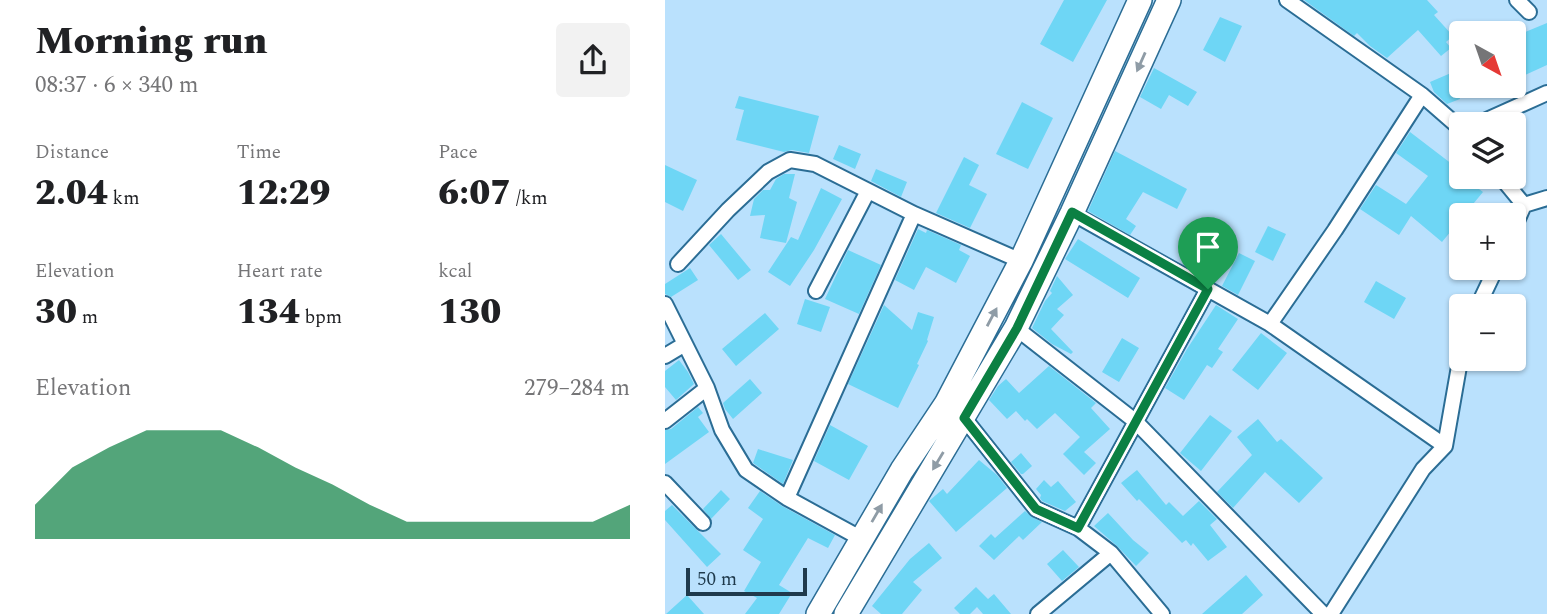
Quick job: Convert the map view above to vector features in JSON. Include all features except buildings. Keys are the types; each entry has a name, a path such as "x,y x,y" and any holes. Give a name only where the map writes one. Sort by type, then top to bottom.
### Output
{"main road":[{"path":"818,614 902,470 946,404 1021,261 1140,0"},
{"path":"846,614 1017,328 1169,0"}],"street":[{"path":"1287,0 1422,95 1449,119"},
{"path":"1517,0 1529,12"},
{"path":"1505,112 1547,93"},
{"path":"1270,324 1335,230 1422,95"},
{"path":"678,264 758,181 790,160 815,164 914,214 1021,261"},
{"path":"1511,189 1522,203"},
{"path":"816,290 868,191"},
{"path":"1526,204 1547,198"},
{"path":"1072,212 1270,324 1445,446"},
{"path":"787,498 914,214"},
{"path":"1078,528 1208,289"},
{"path":"665,305 706,388 722,429 745,470 787,498 862,540"},
{"path":"1017,328 1135,421 1322,614"},
{"path":"665,356 685,344"},
{"path":"1331,614 1423,469 1445,446 1458,371"},
{"path":"665,421 706,388"},
{"path":"964,418 1036,509 1078,528 1111,553 1162,614"},
{"path":"665,483 703,523"},
{"path":"1038,614 1111,553"}],"route":[{"path":"1072,212 1208,289 1078,528 1036,509 964,418 1017,328 1072,212"}]}
